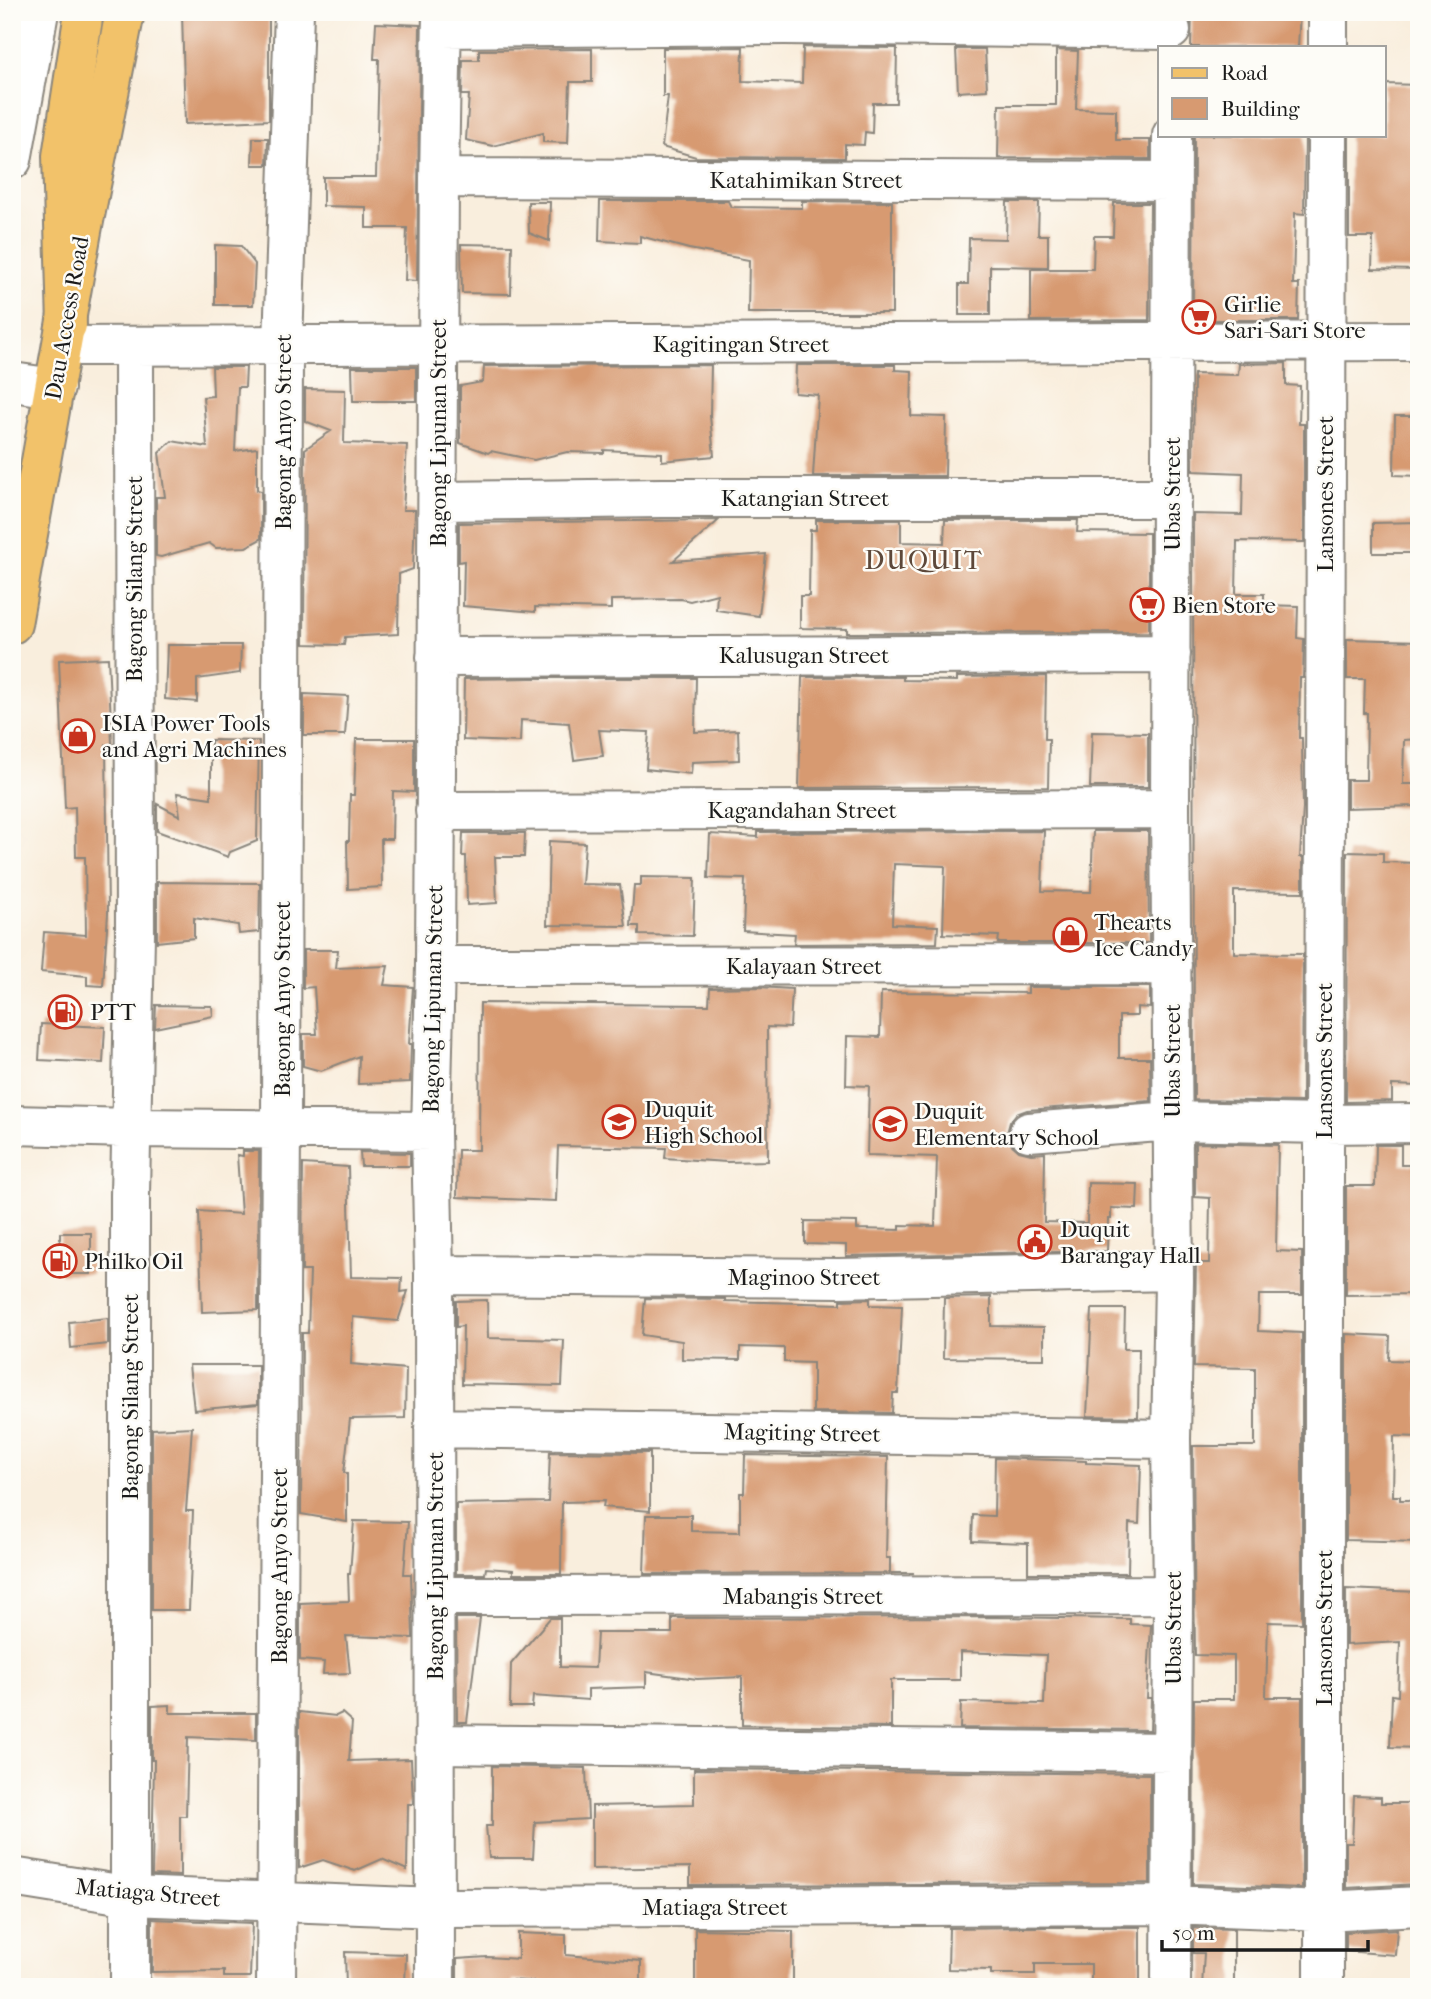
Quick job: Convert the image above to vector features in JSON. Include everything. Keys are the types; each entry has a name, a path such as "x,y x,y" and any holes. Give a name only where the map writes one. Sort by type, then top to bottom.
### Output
{"main road":[{"path":"65,336 62,156 84,12"},
{"name":"Dau Access Road","path":"12,624 82,231 125,12"}],"street":[{"path":"12,160 39,12"},
{"name":"Bagong Anyo Street","path":"276,1987 283,344 294,12"},
{"path":"1328,12 1328,46"},
{"path":"442,20 1171,30"},
{"name":"Bagong Lipunan Street","path":"435,1987 434,1275 431,1131 435,966 442,20"},
{"name":"Ubas Street","path":"1171,1987 1171,1439 1174,1271 1170,810 1172,136"},
{"name":"Lansones Street","path":"1324,1987 1327,136"},
{"name":"Katahimikan Street","path":"439,178 1172,181"},
{"name":"Kagitingan Street","path":"65,336 134,346 1419,341"},
{"name":"Bagong Silang Street","path":"130,1987 130,1195 135,935 134,346"},
{"path":"12,382 55,388"},
{"name":"Katangian Street","path":"439,501 1172,498"},
{"name":"Kalusugan Street","path":"436,657 1171,654"},
{"name":"Kagandahan Street","path":"435,811 1170,810"},
{"name":"Kalayaan Street","path":"435,966 1172,965"},
{"path":"1029,1132 1172,1121 1419,1123"},
{"path":"12,1125 431,1131"},
{"name":"Maginoo Street","path":"434,1275 839,1278 1174,1271"},
{"name":"Magiting Street","path":"434,1428 1171,1439"},
{"name":"Mabangis Street","path":"434,1596 1173,1595"},
{"path":"436,1744 1173,1752"},
{"name":"Matiaga Street","path":"12,1877 131,1896 436,1908 1170,1905 1324,1911 1419,1906"}],"building":[{"path":"182,12 269,12 269,120 185,124"},
{"path":"1192,12 1300,12 1298,46 1191,46"},
{"path":"376,23 420,25 417,281 405,280 407,228 366,228 366,207 323,206 323,177 376,177 379,59 374,59"},
{"path":"743,47 742,81 802,83 803,47 897,48 896,103 873,103 872,133 865,132 864,145 845,144 845,158 696,157 662,147 668,96 663,96 663,48"},
{"path":"592,49 592,82 570,82 568,143 543,142 543,133 493,146 466,140 469,95 462,95 463,60 479,60 479,50"},
{"path":"956,49 985,49 987,90 958,92"},
{"path":"1056,50 1078,51 1076,109 1116,110 1116,140 1150,140 1150,159 998,158 999,105 1056,105"},
{"path":"1386,84 1419,85 1419,270 1372,269 1373,237 1349,237 1349,136 1386,136"},
{"path":"1194,136 1305,136 1304,214 1295,213 1293,284 1299,284 1298,320 1193,320"},
{"path":"253,138 268,138 267,165 252,165"},
{"path":"600,201 728,201 731,207 802,208 802,201 892,202 892,313 748,313 749,260 689,249 640,236 640,243 599,241"},
{"path":"528,202 550,202 549,241 529,233"},
{"path":"1007,202 1039,202 1038,235 1048,235 1048,267 990,266 990,315 959,315 959,284 968,284 969,238 1006,239"},
{"path":"1114,203 1150,203 1149,320 1031,321 1031,269 1093,269 1094,236 1113,236"},
{"path":"461,244 512,245 511,294 462,293"},
{"path":"215,245 241,246 255,264 253,305 215,305"},
{"path":"1286,363 1286,385 1300,386 1299,424 1304,424 1304,542 1237,541 1236,594 1264,594 1264,605 1298,606 1297,638 1304,639 1299,738 1302,738 1303,808 1300,857 1303,857 1303,892 1234,891 1234,953 1303,954 1302,1102 1194,1100 1193,514 1242,515 1243,473 1193,471 1194,374 1238,375 1239,364"},
{"path":"711,365 710,416 714,456 662,461 662,453 604,450 604,453 567,452 534,460 491,451 488,453 460,443 460,386 483,382 484,366"},
{"path":"796,365 895,365 895,370 912,371 911,416 946,417 945,476 813,476 818,395 795,393"},
{"path":"212,367 246,367 245,387 238,387 235,451 257,448 257,490 261,491 261,539 246,547 216,548 209,543 161,557 156,556 156,497 165,497 159,453 172,441 207,447 203,397 213,396"},
{"path":"352,367 416,367 416,401 353,401"},
{"path":"305,389 345,390 344,443 407,445 403,510 415,510 413,569 399,574 398,634 345,637 344,645 304,644 305,449 331,431 305,421"},
{"path":"1395,416 1419,416 1419,476 1394,475"},
{"path":"719,520 673,561 766,554 759,616 716,610 717,594 690,601 611,600 611,609 535,607 535,612 463,606 464,561 459,562 459,523"},
{"path":"816,520 901,520 901,542 944,543 945,520 1078,520 1077,532 1149,533 1149,632 847,633 847,629 800,628 800,596 809,596 810,530 816,530"},
{"path":"1419,522 1419,553 1373,553 1373,523"},
{"path":"1347,639 1419,641 1419,739 1404,740 1403,784 1415,784 1415,806 1347,808 1347,780 1366,780 1367,713 1364,713 1365,679 1347,679"},
{"path":"167,645 241,645 240,673 197,679 197,702 165,699"},
{"path":"108,658 112,744 106,745 108,913 103,986 87,985 87,976 41,972 44,932 86,935 85,857 76,857 75,807 65,808 59,660"},
{"path":"1046,676 1045,739 1049,739 1048,787 799,788 802,677 903,677 903,680 957,681 957,677"},
{"path":"696,678 695,732 738,730 739,760 692,762 691,774 646,769 649,732 599,730 603,756 574,760 569,723 521,720 520,742 463,740 464,679"},
{"path":"304,694 348,696 345,735 304,735"},
{"path":"1092,732 1148,733 1148,787 1090,787"},
{"path":"356,739 414,739 414,792 393,791 392,839 381,839 382,887 348,889 347,841 350,795 354,795"},
{"path":"211,740 259,741 257,841 230,852 228,857 157,831 157,804 180,816 177,793 211,798"},
{"path":"1044,831 1042,891 1091,892 1093,831 1148,831 1149,943 998,943 999,936 943,934 945,866 894,864 892,924 938,926 937,943 794,944 795,934 743,931 745,879 708,878 710,834 758,837 758,832"},
{"path":"463,833 525,833 524,857 495,857 497,903 467,905 466,856 462,856"},
{"path":"549,841 585,843 582,884 620,885 626,926 547,925"},
{"path":"1347,852 1383,853 1383,862 1419,863 1419,1086 1392,1085 1392,1101 1346,1102"},
{"path":"641,877 695,878 693,936 639,935 639,926 631,926 634,885 641,885"},
{"path":"157,882 260,883 259,932 239,934 238,925 194,918 194,938 157,942"},
{"path":"303,950 338,950 336,968 388,966 384,985 413,987 409,1044 410,1082 358,1084 359,1056 321,1071 303,1066 303,1034 317,1034 314,987 303,988"},
{"path":"1028,987 1150,987 1150,1008 1137,1007 1137,1016 1119,1016 1119,1058 1150,1058 1151,1101 1027,1110 1016,1114 1007,1133 1011,1144 1019,1151 1045,1153 1044,1222 1087,1223 1088,1183 1138,1184 1137,1209 1111,1208 1107,1251 846,1256 846,1245 805,1244 805,1221 857,1222 857,1229 900,1230 900,1225 935,1226 937,1157 867,1155 869,1086 846,1085 847,1036 880,1037 881,992 1028,993"},
{"path":"710,988 792,989 790,1028 767,1027 768,1161 727,1162 665,1158 666,1148 558,1146 556,1201 457,1197 458,1150 479,1150 480,1003 709,1005"},
{"path":"156,1005 212,1006 213,1016 155,1028"},
{"path":"41,1024 105,1027 103,1063 39,1060"},
{"path":"1195,1143 1278,1145 1276,1251 1302,1252 1302,1295 1259,1295 1258,1331 1302,1333 1302,1623 1268,1622 1266,1697 1302,1697 1302,1888 1193,1884 1194,1699 1234,1699 1234,1656 1195,1655 1193,1446 1255,1446 1255,1368 1194,1367 1196,1263 1209,1263 1210,1198 1195,1197"},
{"path":"1376,1145 1401,1145 1401,1165 1419,1165 1419,1294 1346,1295 1346,1186 1375,1186"},
{"path":"243,1151 259,1151 258,1310 202,1312 199,1211 241,1214 237,1155 243,1156"},
{"path":"360,1152 410,1153 410,1166 361,1166"},
{"path":"303,1164 348,1167 351,1277 402,1278 401,1292 408,1291 398,1321 353,1317 351,1364 406,1369 405,1418 350,1419 344,1473 347,1473 347,1522 301,1514 302,1333 308,1333 310,1271 302,1271"},
{"path":"60,1233 91,1233 91,1274 60,1274"},
{"path":"991,1297 991,1326 1044,1327 1044,1359 943,1358 944,1298"},
{"path":"645,1298 841,1304 841,1300 870,1299 870,1305 902,1306 898,1393 893,1393 892,1413 813,1412 813,1363 784,1362 784,1348 740,1347 740,1360 682,1359 682,1341 642,1335"},
{"path":"487,1300 488,1338 564,1340 562,1386 462,1384 463,1326 456,1327 456,1301"},
{"path":"1092,1309 1125,1309 1124,1349 1139,1349 1138,1417 1087,1416"},
{"path":"108,1318 108,1344 71,1348 69,1322"},
{"path":"1346,1334 1390,1336 1389,1360 1419,1361 1419,1437 1394,1436 1393,1496 1400,1496 1400,1500 1419,1500 1419,1542 1346,1540"},
{"path":"189,1365 258,1365 258,1404 194,1410"},
{"path":"192,1427 186,1511 193,1511 189,1610 152,1610 152,1429"},
{"path":"550,1452 650,1453 650,1511 603,1507 604,1501 562,1502 561,1574 513,1574 513,1570 486,1568 485,1574 456,1574 456,1504 548,1502"},
{"path":"745,1455 888,1457 886,1558 890,1558 890,1573 914,1573 644,1574 646,1515 691,1515 691,1531 740,1532 740,1493 744,1493"},
{"path":"995,1458 1141,1465 1139,1524 1129,1523 1128,1573 1028,1573 1028,1543 972,1541 973,1515 994,1516"},
{"path":"354,1521 408,1522 404,1574 411,1574 413,1638 346,1636 350,1673 323,1674 324,1662 300,1660 300,1603 349,1601 348,1574"},
{"path":"1346,1589 1419,1592 1419,1748 1390,1747 1392,1695 1398,1696 1400,1642 1346,1645"},
{"path":"456,1618 480,1618 467,1722 457,1722"},
{"path":"550,1618 560,1618 560,1667 595,1668 597,1633 672,1633 672,1618 1130,1619 1130,1624 1151,1625 1147,1698 1151,1698 1150,1730 960,1728 961,1702 1044,1704 1046,1655 960,1652 960,1680 891,1680 891,1727 742,1725 742,1677 697,1679 646,1672 646,1687 588,1689 588,1700 533,1696 532,1707 510,1707 511,1664"},
{"path":"170,1705 170,1713 256,1713 256,1740 188,1737 186,1816 180,1816 180,1876 152,1875 152,1706"},
{"path":"299,1712 336,1716 342,1713 352,1722 349,1761 411,1759 413,1804 408,1804 407,1870 382,1859 355,1871 323,1860 299,1868"},
{"path":"492,1766 586,1768 588,1819 535,1822 533,1858 489,1858 486,1826 492,1826"},
{"path":"694,1769 1150,1774 1150,1883 690,1885 690,1867 592,1869 592,1806 694,1804"},
{"path":"1354,1796 1381,1797 1381,1803 1419,1803 1419,1884 1346,1888 1346,1843 1352,1843"},
{"path":"152,1919 252,1923 250,1977 224,1977 224,1971 152,1972"},
{"path":"1140,1927 1140,1984 1091,1984 1091,1964 1035,1964 1035,1974 991,1974 991,1970 948,1969 949,1928"},
{"path":"1193,1928 1234,1929 1234,1987 1202,1987 1204,1953 1193,1953"},
{"path":"695,1929 793,1931 793,1986 695,1987"},
{"path":"1397,1929 1395,1955 1346,1951 1346,1932"},
{"path":"518,1933 566,1935 566,1955 641,1961 641,1987 594,1987 513,1980 513,1987 457,1987 457,1959 518,1959"},
{"path":"345,1952 406,1954 405,1987 346,1987"}],"place":[{"name":"Girlie Sari-Sari Store","path":"1199,317"},
{"name":"Bien Store","path":"1147,605"},
{"name":"ISIA Power Tools and Agri Machines","path":"78,736"},
{"name":"Thearts Ice Candy","path":"1070,935"},
{"name":"PTT","path":"65,1012"},
{"name":"Duquit High School","path":"619,1122"},
{"name":"Duquit Elementary School","path":"890,1124"},
{"name":"Duquit Barangay Hall","path":"1035,1242"},
{"name":"Philko Oil","path":"60,1261"}],"district":[{"name":"DUQUIT","path":"924,560"}]}
